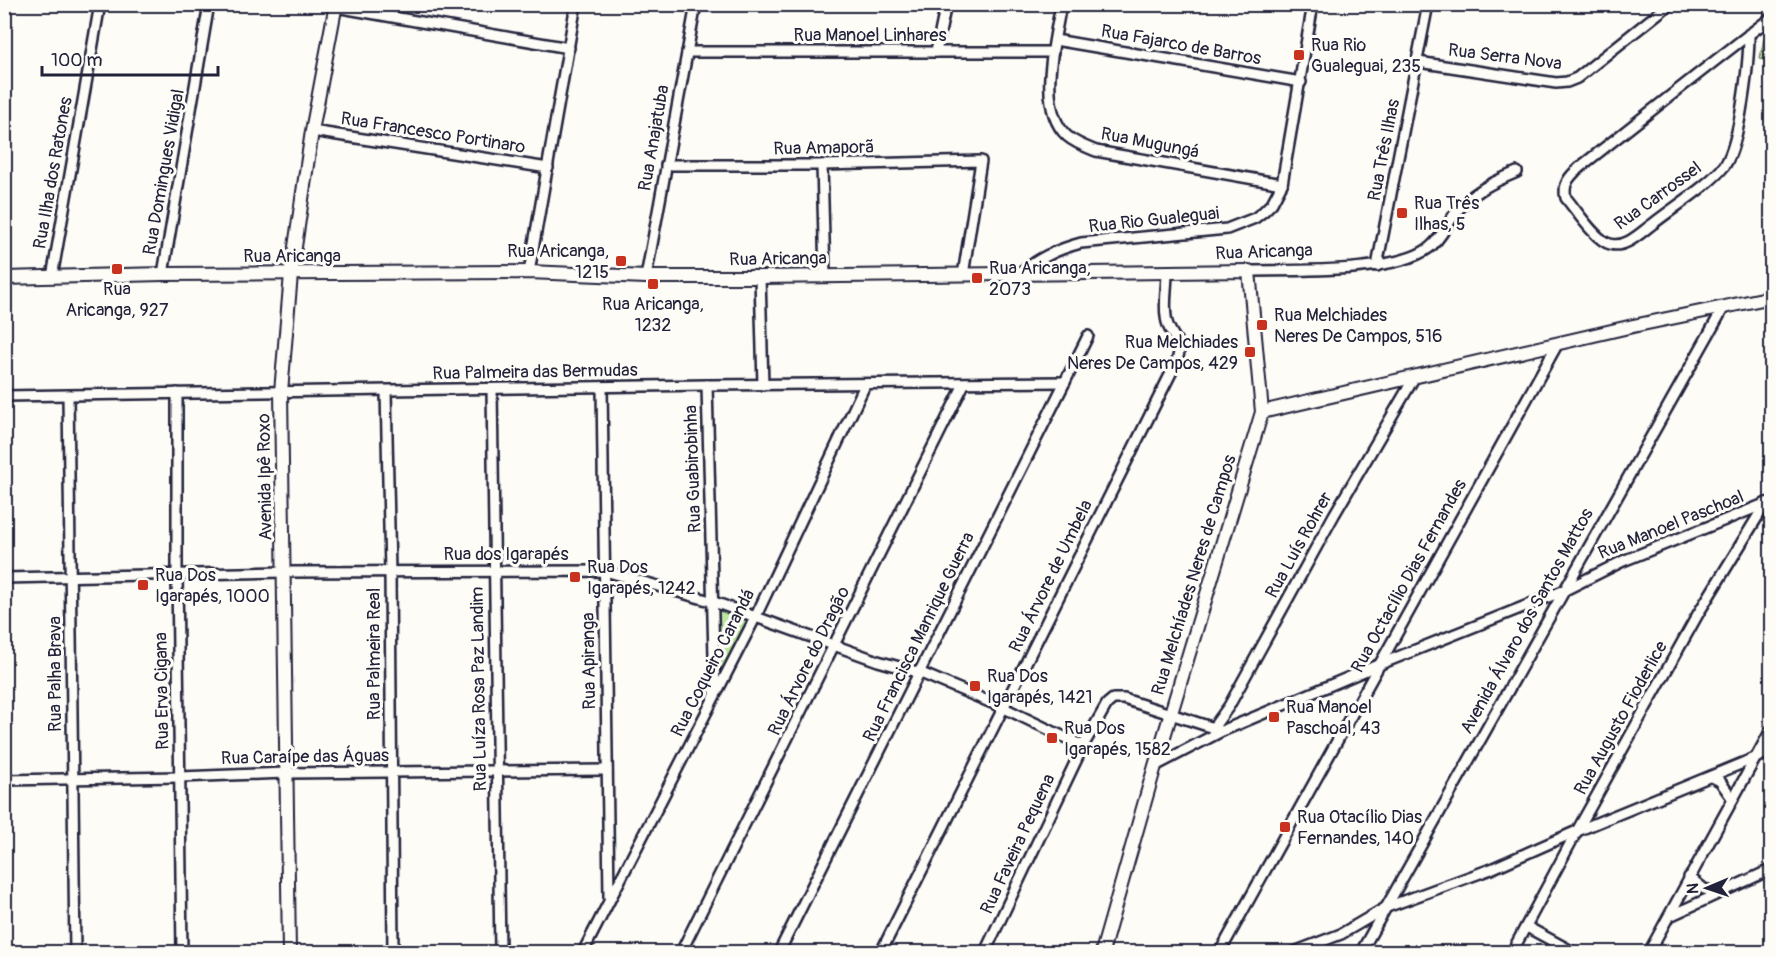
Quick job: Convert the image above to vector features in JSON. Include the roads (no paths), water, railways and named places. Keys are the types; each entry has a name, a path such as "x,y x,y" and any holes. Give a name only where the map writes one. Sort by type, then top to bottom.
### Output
{"street":[{"name":"Rua Ilha dos Ratones","path":"52,277 100,4"},
{"name":"Rua Domingues Vidigal","path":"163,274 209,4"},
{"path":"529,272 576,4"},
{"name":"Rua Anajatuba","path":"646,278 696,4"},
{"path":"936,52 946,4"},
{"name":"Rua Mugungá","path":"1061,4 1049,85 1051,107 1057,123 1067,136 1096,151 1282,184"},
{"name":"Rua Rio Gualeguai","path":"1016,275 1046,255 1081,243 1213,231 1240,225 1264,211 1272,203 1282,184 1313,4"},
{"name":"Rua Três Ilhas","path":"1377,266 1428,4"},
{"name":"Rua Serra Nova","path":"1418,62 1556,83 1567,82 1582,74 1670,4"},
{"path":"336,6 568,48"},
{"name":"Avenida Ipê Roxo","path":"289,952 281,392 291,274 312,131 336,6"},
{"name":"Rua Carrossel","path":"1749,34 1749,58 1740,115 1730,157 1726,164 1681,202 1626,243 1613,245 1602,240 1566,198 1565,190 1569,178 1749,34 1772,17"},
{"name":"Rua Fajarco de Barros","path":"1055,40 1301,82"},
{"name":"Rua Manoel Linhares","path":"687,52 1053,52"},
{"name":"Rua Francesco Portinaro","path":"312,131 548,168"},
{"name":"Rua Amaporã","path":"666,165 822,165 981,161 963,275"},
{"path":"822,165 825,276"},
{"name":"Rua Aricanga","path":"4,278 163,274 529,272 646,278 1016,275 1249,272 1377,266 1406,259 1429,249 1436,243 1455,213 1474,194 1489,184 1517,172"},
{"name":"Rua Árvore de Umbela","path":"881,952 1180,354 1178,340 1167,322 1167,272"},
{"name":"Rua Melchíades Neres de Campos","path":"1102,952 1155,766 1262,412 1249,272"},
{"path":"760,277 763,385"},
{"path":"1262,412 1558,343 1724,307 1770,301 1772,284"},
{"name":"Avenida Álvaro dos Santos Mattos","path":"1361,952 1724,307"},
{"name":"Rua Francisca Manrique Guerra","path":"779,952 921,673 1088,336"},
{"name":"Rua Octacílio Dias Fernandes","path":"1220,952 1558,343"},
{"name":"Rua Luís Rohrer","path":"1218,730 1334,515 1414,378"},
{"name":"Rua Palmeira das Bermudas","path":"4,396 1065,382"},
{"name":"Rua Árvore do Dragão","path":"681,952 964,384"},
{"name":"Rua Guabirobinha","path":"707,385 715,696"},
{"name":"Rua Coqueiro Carandá","path":"583,952 755,618 865,385"},
{"name":"Rua Apiranga","path":"602,387 609,900"},
{"name":"Rua Luíza Rosa Paz Landim","path":"492,389 500,952"},
{"name":"Rua Palmeira Real","path":"386,391 393,952"},
{"name":"Rua Erva Cigana","path":"177,393 182,952"},
{"name":"Rua Palha Brava","path":"68,395 75,952"},
{"name":"Rua Manoel Paschoal","path":"1155,766 1218,730 1563,591 1623,561 1768,502"},
{"name":"Rua Augusto Fioderlice","path":"1512,952 1576,831 1698,614 1768,502"},
{"name":"Rua dos Igarapés","path":"4,578 284,572 605,570 714,602 878,661 921,673 1004,708 1083,746"},
{"name":"Rua Faveira Pequena","path":"985,952 1083,746 1107,704 1113,699 1124,699 1172,713"},
{"path":"1172,713 1218,730"},
{"path":"1649,952 1772,728"},
{"path":"1294,952 1341,934 1387,907 1491,869 1576,831 1772,751"},
{"name":"Rua Caraípe das Águas","path":"4,780 391,771 607,770"},
{"path":"1712,777 1720,781 1732,798"},
{"path":"1670,916 1772,869"},
{"path":"1689,877 1704,889 1718,893"},
{"path":"1527,927 1573,952"}],"place":[{"name":"Rua Rio Gualeguai, 235","path":"1299,55"},
{"name":"Rua Três Ilhas, 5","path":"1402,213"},
{"name":"Rua Aricanga, 1215","path":"621,261"},
{"name":"Rua Aricanga, 927","path":"117,269"},
{"name":"Rua Aricanga, 2073","path":"977,278"},
{"name":"Rua Aricanga, 1232","path":"653,284"},
{"name":"Rua Melchiades Neres De Campos, 516","path":"1262,325"},
{"name":"Rua Melchiades Neres De Campos, 429","path":"1250,352"},
{"name":"Rua Dos Igarapés, 1242","path":"575,577"},
{"name":"Rua Dos Igarapés, 1000","path":"143,585"},
{"name":"Rua Dos Igarapés, 1421","path":"975,686"},
{"name":"Rua Manoel Paschoal, 43","path":"1274,717"},
{"name":"Rua Dos Igarapés, 1582","path":"1052,738"},
{"name":"Rua Otacílio Dias Fernandes, 140","path":"1285,827"}]}
